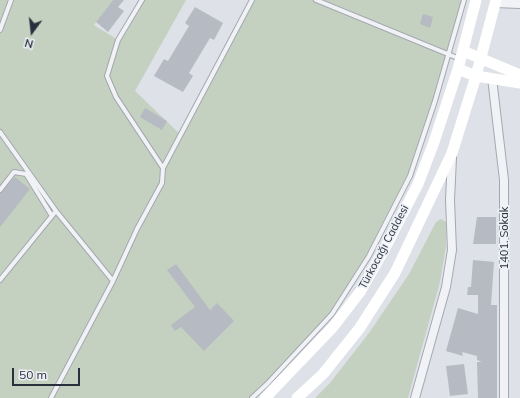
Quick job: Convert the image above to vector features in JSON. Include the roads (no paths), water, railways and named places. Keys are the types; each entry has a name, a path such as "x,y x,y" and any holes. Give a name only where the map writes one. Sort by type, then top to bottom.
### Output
{"main road":[{"name":"Türkocağı Caddesi","path":"265,398 333,327 360,292 385,248 418,184 434,142 460,60 476,0"},
{"path":"481,57 495,1"},
{"name":"Türkocağı Caddesi","path":"297,398 322,374 359,329 391,279 452,153 481,57"},
{"path":"460,60 481,57 520,75"},
{"path":"460,60 476,76 520,83"}],"street":[{"path":"495,1 520,4"},
{"name":"1401. Sokak","path":"492,78 504,180 504,398"},
{"path":"415,398 446,287 452,250 450,200 452,153"}],"lane":[{"path":"0,30 11,0"},
{"path":"142,0 118,40 106,76 116,97 163,168"},
{"path":"51,398 113,281 137,229 162,183 163,168 252,0"},
{"path":"316,0 449,54 460,60"},
{"path":"252,398 267,384 332,314 369,256 410,176 435,101 464,0"},
{"path":"0,132 56,211 113,281"},
{"path":"0,190 14,172 26,174 52,216"},
{"path":"0,280 56,211"}]}
